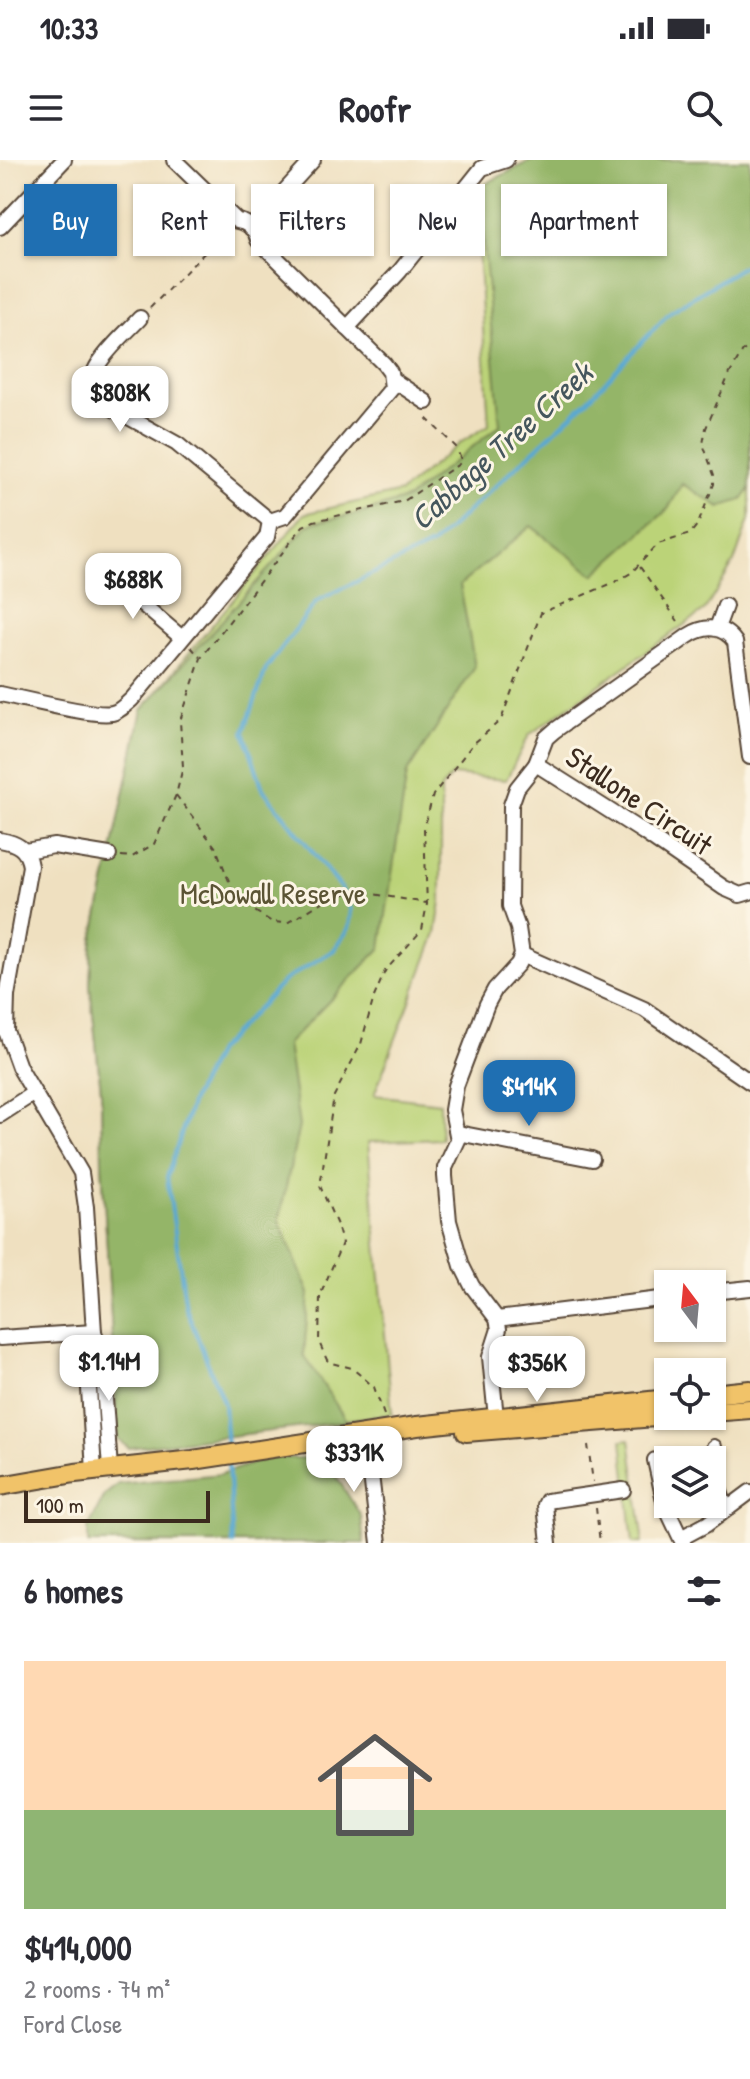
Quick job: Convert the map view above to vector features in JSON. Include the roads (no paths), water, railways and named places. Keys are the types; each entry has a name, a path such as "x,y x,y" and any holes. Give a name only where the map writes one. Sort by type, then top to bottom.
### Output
{"main road":[{"path":"726,1393 750,1390"},
{"path":"320,1442 367,1440 654,1401"},
{"path":"726,1411 750,1409"},
{"path":"0,1486 320,1442 496,1423 654,1417"}],"street":[{"path":"0,227 64,160"},
{"path":"174,160 237,221 245,222 251,228"},
{"path":"291,184 313,160"},
{"path":"347,328 400,271 482,168 506,160"},
{"path":"274,256 384,364 393,380 426,402"},
{"path":"140,318 96,367 90,382 93,394 103,403 177,444 270,521"},
{"path":"270,521 285,516 392,388 393,380"},
{"path":"0,694 111,714 132,699 267,537 270,521"},
{"path":"108,575 182,638"},
{"path":"725,606 717,628 726,631 735,642 750,757"},
{"name":"Stallone Circuit","path":"717,628 710,627 688,636 554,731 546,738 536,764 724,888 740,895 750,892"},
{"path":"496,1423 490,1357 499,1329 497,1319 472,1286 462,1266 449,1221 445,1168 458,1140 452,1110 456,1086 487,1004 522,955 518,928 510,906 511,805 517,788 536,764"},
{"path":"0,840 20,846 30,866 4,995 8,1041 34,1093 81,1173 94,1332 87,1356 102,1470"},
{"path":"25,851 54,846 109,855"},
{"path":"522,955 644,1009 750,1082"},
{"path":"0,1115 34,1093"},
{"path":"458,1133 592,1159"},
{"path":"726,1291 750,1288"},
{"path":"497,1319 654,1300"},
{"path":"0,1338 94,1332"},
{"path":"367,1440 379,1543"},
{"path":"549,1543 547,1501 623,1490"},
{"path":"726,1509 750,1492"},
{"path":"671,1518 682,1540 715,1518"}],"waterway":[{"name":"Cabbage Tree Creek","path":"227,1449 224,1404 186,1308 167,1177 193,1098 217,1051 285,980 334,950 349,928 351,910 341,888 263,789 244,732 266,669 317,601 433,544 588,400 670,312 750,262"},
{"name":"Cabbage Tree Creek","path":"228,1462 233,1543"}],"park label":[{"name":"McDowall Reserve","path":"273,894"}]}
